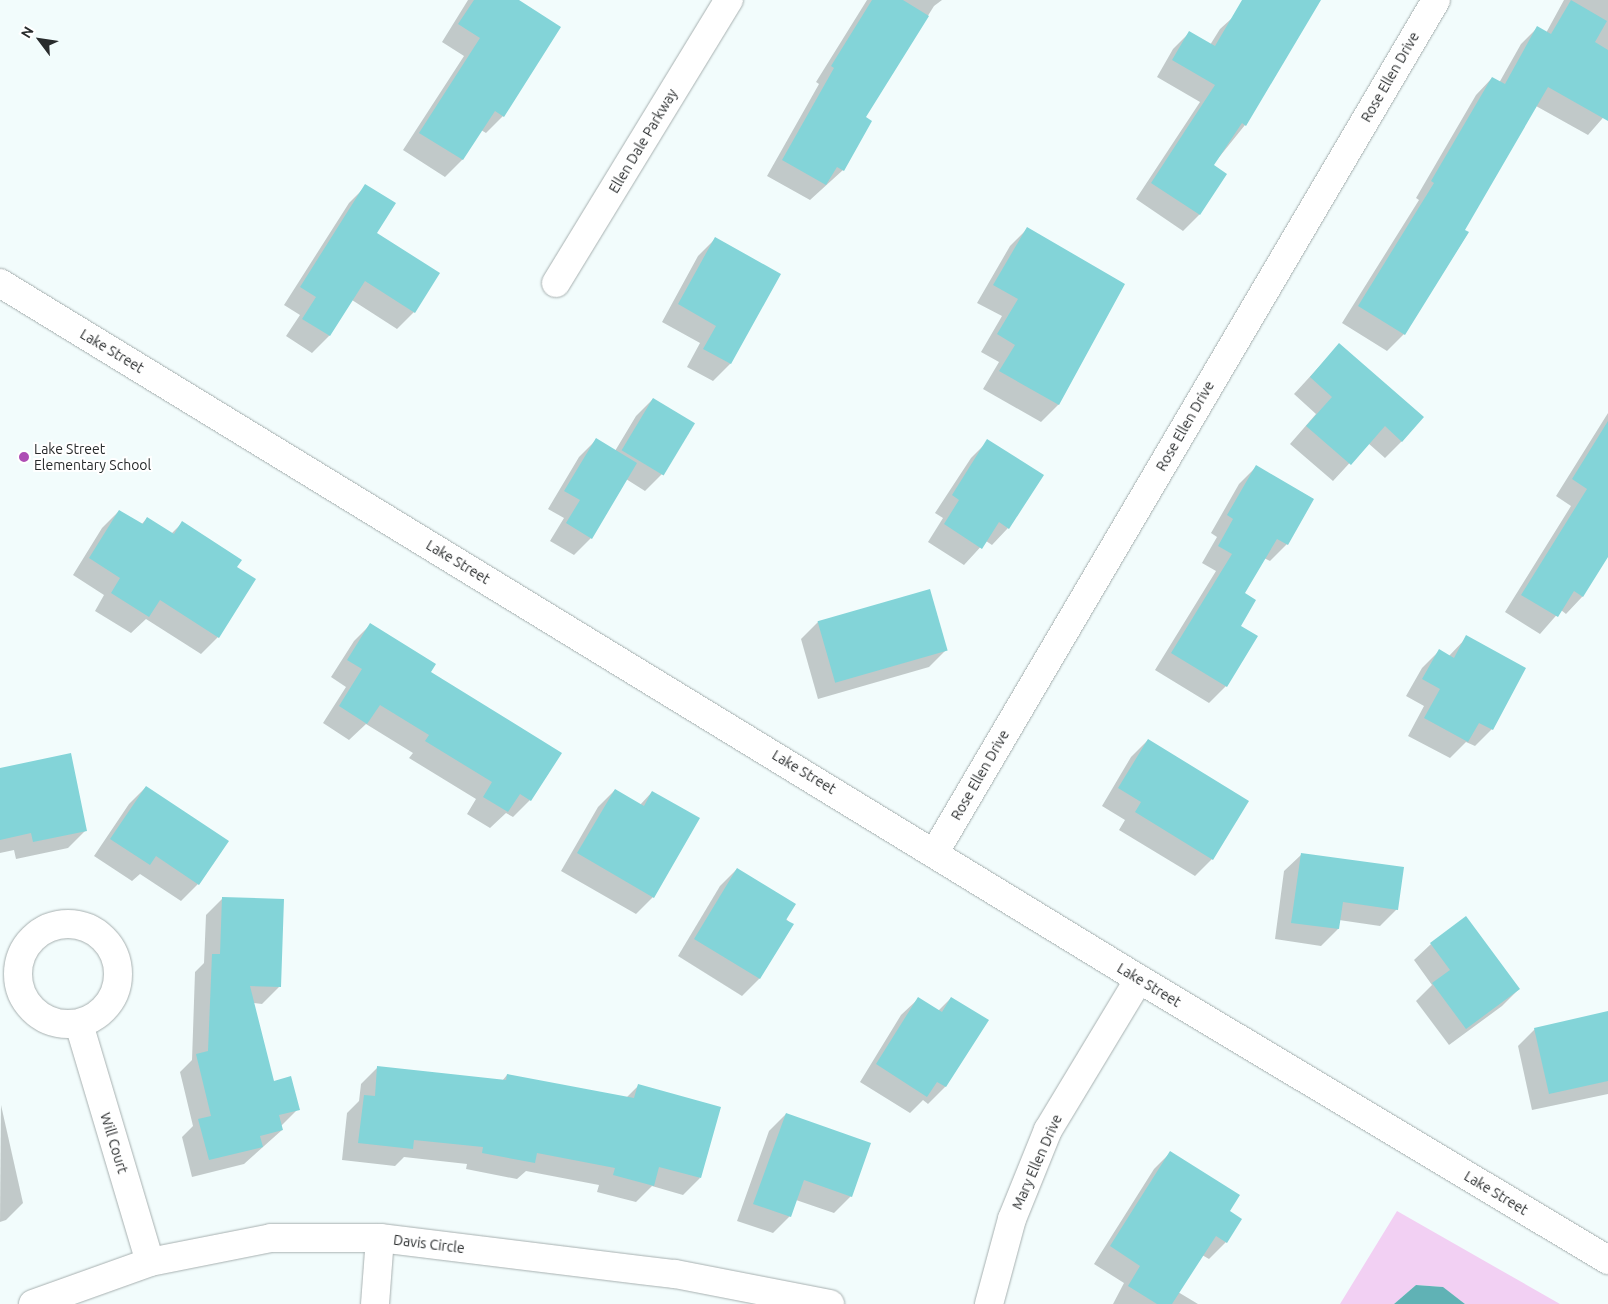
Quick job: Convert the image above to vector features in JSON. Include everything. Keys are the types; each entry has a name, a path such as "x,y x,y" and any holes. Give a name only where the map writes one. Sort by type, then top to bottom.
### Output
{"street":[{"name":"Ellen Dale Parkway","path":"556,283 728,0"},
{"name":"Rose Ellen Drive","path":"935,852 1436,0"},
{"name":"Lake Street","path":"0,284 935,852 1139,979 1608,1260"},
{"name":"Mary Ellen Drive","path":"989,1304 1012,1219 1048,1130 1139,979"},
{"name":"Will Court","path":"79,1024 150,1262"},
{"name":"Davis Circle","path":"33,1304 150,1262 271,1238 380,1238 675,1274 830,1304"},
{"path":"375,1304 380,1238"}],"shaded area":[{"path":"1397,1211 1560,1304 1465,1304 1442,1287 1416,1285 1394,1304 1340,1304"}],"water":[{"path":"1416,1285 1443,1287 1465,1304 1394,1304"}],"building":[{"path":"474,0 519,0 561,27 504,117 495,111 463,160 419,133 480,38 458,24"},
{"path":"872,0 903,0 929,16 866,117 872,121 844,171 837,167 826,185 782,160 834,68 831,66"},
{"path":"1242,0 1321,0 1246,126 1242,123 1214,165 1227,174 1200,215 1151,183 1215,85 1172,60 1189,31 1215,46"},
{"path":"1571,0 1607,21 1595,42 1608,50 1608,121 1548,87 1465,230 1469,232 1405,335 1358,306 1434,183 1431,181 1492,77 1505,84 1537,26 1551,34"},
{"path":"365,184 396,203 377,233 440,273 415,313 365,281 330,336 302,319 316,297 300,287"},
{"path":"1027,227 1125,284 1059,405 999,371 1015,345 997,334 1018,299 993,285"},
{"path":"715,237 781,274 731,364 703,349 716,326 678,304"},
{"path":"1339,343 1424,417 1402,442 1385,426 1351,465 1306,426 1332,397 1310,377"},
{"path":"653,398 695,423 664,476 622,450"},
{"path":"1608,421 1608,557 1583,597 1574,591 1558,617 1521,595 1587,489 1572,479"},
{"path":"596,438 637,463 592,539 566,523 580,500 564,491"},
{"path":"987,439 1044,475 1009,529 999,522 982,549 944,524 959,500 952,495"},
{"path":"1256,465 1314,499 1288,545 1277,539 1245,593 1256,600 1241,626 1258,636 1227,687 1171,653 1232,554 1218,546 1233,519 1227,515"},
{"path":"119,510 143,524 147,517 174,534 182,521 242,560 237,567 256,579 219,638 160,600 149,617 111,593 120,578 89,558"},
{"path":"930,589 948,651 835,683 818,621"},
{"path":"370,623 436,664 431,672 562,753 531,801 520,794 508,812 483,797 492,782 425,741 429,735 380,705 367,724 339,706 362,669 347,660"},
{"path":"1466,635 1526,668 1493,730 1479,723 1468,742 1424,718 1440,689 1422,679 1439,649 1454,658"},
{"path":"1148,739 1249,801 1213,860 1135,812 1141,802 1118,788"},
{"path":"71,753 87,831 33,842 31,833 0,840 0,768"},
{"path":"146,786 229,841 199,885 156,856 150,865 110,839"},
{"path":"615,789 644,806 652,791 700,818 654,898 577,853"},
{"path":"1301,853 1404,867 1398,910 1343,902 1339,929 1291,923"},
{"path":"737,868 796,904 786,920 794,924 760,979 694,939"},
{"path":"222,897 284,899 281,987 250,986 274,1081 291,1076 300,1110 279,1115 283,1130 260,1136 263,1147 209,1160 198,1119 211,1116 196,1054 208,1051 212,954 220,954"},
{"path":"1466,916 1520,989 1466,1029 1432,983 1450,970 1430,943"},
{"path":"918,997 942,1012 951,997 989,1020 946,1087 937,1082 927,1097 876,1064"},
{"path":"1608,1011 1608,1081 1549,1094 1534,1028"},
{"path":"377,1066 506,1080 507,1074 634,1098 638,1084 721,1107 701,1178 659,1167 654,1186 613,1175 615,1168 537,1153 535,1163 482,1153 483,1147 414,1140 413,1149 358,1143 364,1095 375,1096"},
{"path":"786,1113 871,1143 852,1197 804,1180 791,1217 753,1204"},
{"path":"1170,1151 1240,1195 1230,1211 1242,1219 1227,1243 1216,1236 1172,1304 1157,1304 1128,1286 1140,1266 1110,1246"}],"place":[{"name":"Lake Street Elementary School","path":"24,457"}]}
